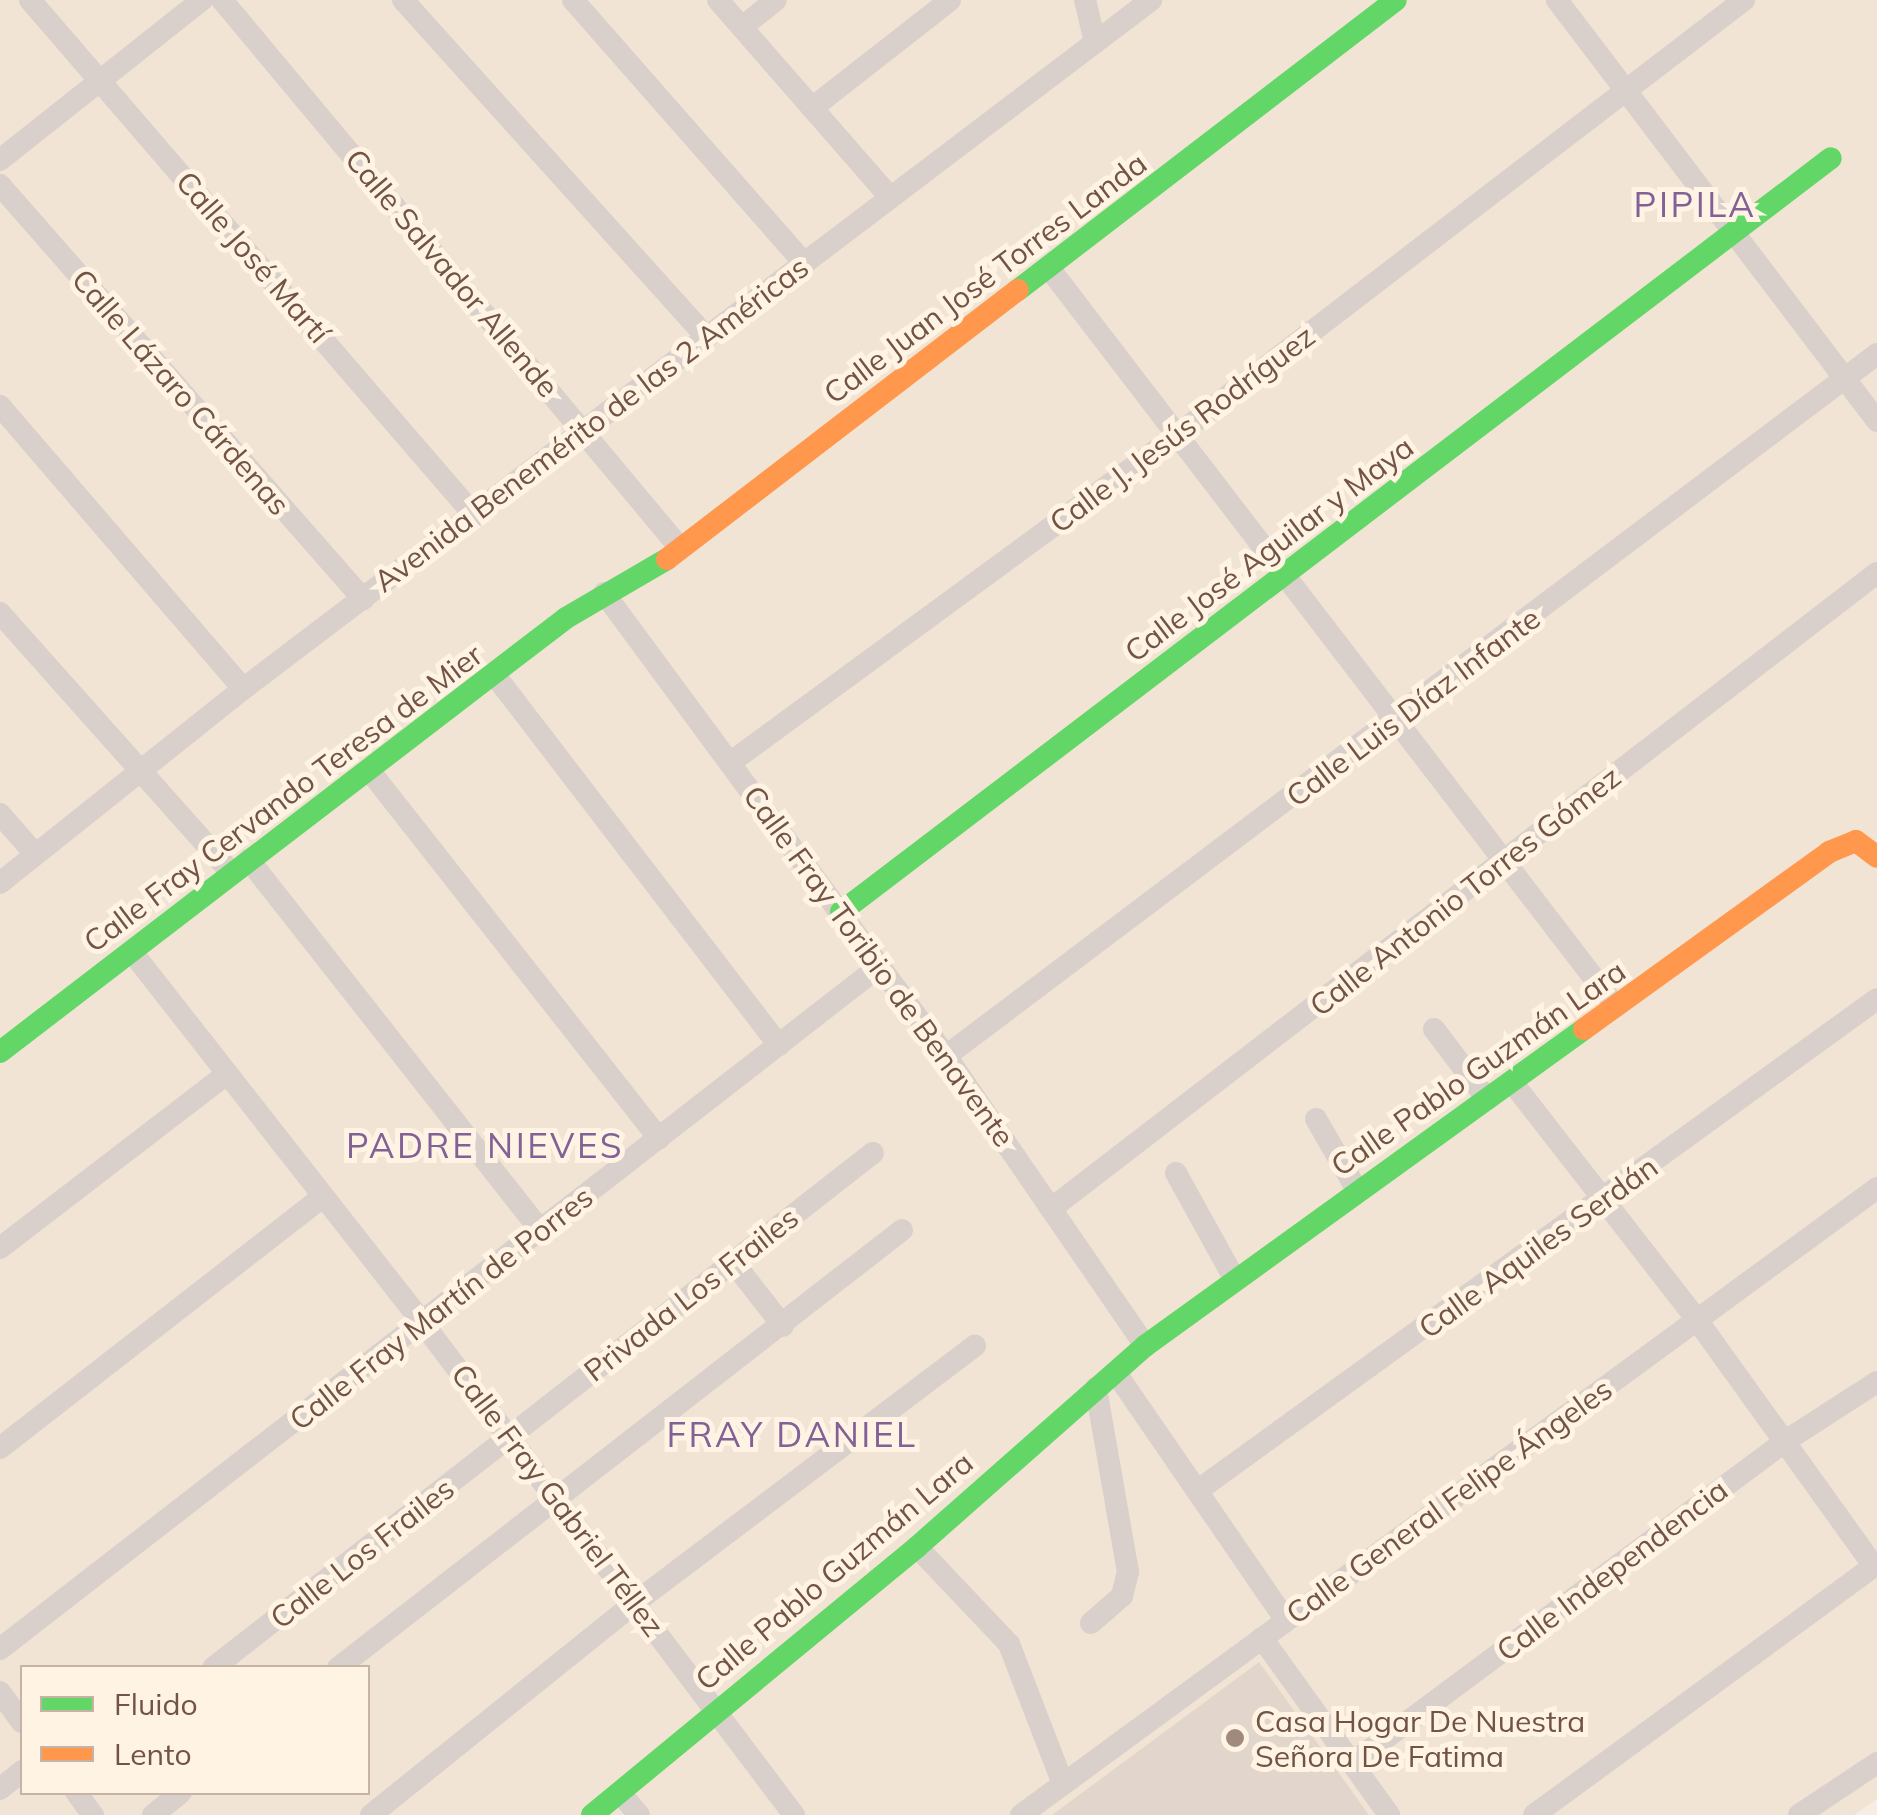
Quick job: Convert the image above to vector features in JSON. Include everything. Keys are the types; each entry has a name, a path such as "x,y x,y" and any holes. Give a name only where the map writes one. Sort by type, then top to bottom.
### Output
{"street":[{"name":"Calle José Martí","path":"30,0 475,516"},
{"path":"0,160 202,0"},
{"name":"Calle Salvador Allende","path":"222,0 680,548"},
{"path":"403,0 706,337"},
{"path":"573,0 802,262"},
{"path":"718,0 888,196"},
{"path":"742,28 776,0"},
{"path":"812,108 950,0"},
{"path":"1085,0 1095,42"},
{"name":"Avenida Benemérito de las 2 Américas","path":"5,869 36,854 138,769 1151,0"},
{"name":"Calle Juan José Torres Landa","path":"604,593 641,578 1396,0"},
{"path":"1558,0 1877,421"},
{"name":"Calle J. Jesús Rodríguez","path":"732,762 1177,435 1744,0"},
{"name":"Calle José Aguilar y Maya","path":"841,912 1830,158"},
{"name":"Calle Lázaro Cárdenas","path":"0,185 363,599"},
{"path":"1049,268 1282,577 1616,1007"},
{"name":"Calle Luis Díaz Infante","path":"946,1056 1397,721 1877,354"},
{"path":"0,406 243,689"},
{"name":"Calle Antonio Torres Gómez","path":"1052,1208 1877,573"},
{"name":"Calle Fray Toribio de Benavente","path":"604,593 946,1056 1145,1346"},
{"name":"Calle Fray Cervando Teresa de Mier","path":"0,1052 604,593"},
{"path":"0,613 138,769 240,866 540,1230"},
{"path":"494,674 779,1046"},
{"path":"368,770 659,1138"},
{"path":"0,814 36,854"},
{"name":"Calle Pablo Guzmán Lara","path":"592,1815 717,1708 917,1547 1145,1346 1357,1190 1848,842 1862,842 1877,858"},
{"name":"Calle Fray Gabriel Téllez","path":"132,952 510,1436 794,1815"},
{"name":"Calle Fray Martín de Porres","path":"0,1648 880,966"},
{"name":"Calle Aquiles Serdán","path":"1197,1491 1604,1201 1877,1000"},
{"path":"1434,1030 1487,1099"},
{"path":"0,1248 227,1074"},
{"path":"1512,1082 1697,1320 1876,1565 1534,1815"},
{"path":"1316,1120 1357,1190"},
{"name":"Privada Los Frailes","path":"510,1436 874,1153"},
{"path":"1176,1173 1235,1280"},
{"name":"Calle General Felipe Ángeles","path":"1021,1815 1877,1188"},
{"path":"0,1448 324,1197"},
{"path":"342,1665 902,1230"},
{"path":"734,1262 783,1326"},
{"path":"371,1815 636,1602 975,1346"},
{"path":"1116,1373 1286,1620"},
{"name":"Calle Independencia","path":"1352,1763 1786,1440 1877,1382"},
{"path":"1091,1624 1122,1596 1128,1572 1096,1388"},
{"name":"Calle Los Frailes","path":"216,1665 510,1436"},
{"path":"917,1547 1009,1644 1064,1784"},
{"path":"1262,1638 1389,1815"},
{"path":"0,1692 20,1719"},
{"path":"1799,1815 1877,1763"},
{"path":"0,1789 20,1773"},
{"path":"620,1793 639,1815"},
{"path":"152,1815 177,1795"}],"shaded area":[{"path":"0,0 1877,0 1877,1799 1854,1815 0,1815"}],"building":[{"name":"Casa Hogar De Nuestra Señora De Fatima","path":"1259,1662 1369,1815 1052,1815"}],"traffic: fast":[{"path":"1018,290 1396,0"},
{"path":"841,912 1831,158"},
{"path":"0,1052 566,618 667,559"},
{"path":"592,1815 917,1547 1145,1346 1584,1029"}],"traffic: slow":[{"path":"667,559 1018,290"},
{"path":"1584,1029 1829,852 1856,841 1877,857"}],"place":[{"name":"Casa Hogar De Nuestra Señora De Fatima","path":"1235,1738"}],"district":[{"name":"PIPILA","path":"1695,204"},
{"name":"PADRE NIEVES","path":"485,1145"},
{"name":"FRAY DANIEL","path":"792,1434"}]}
